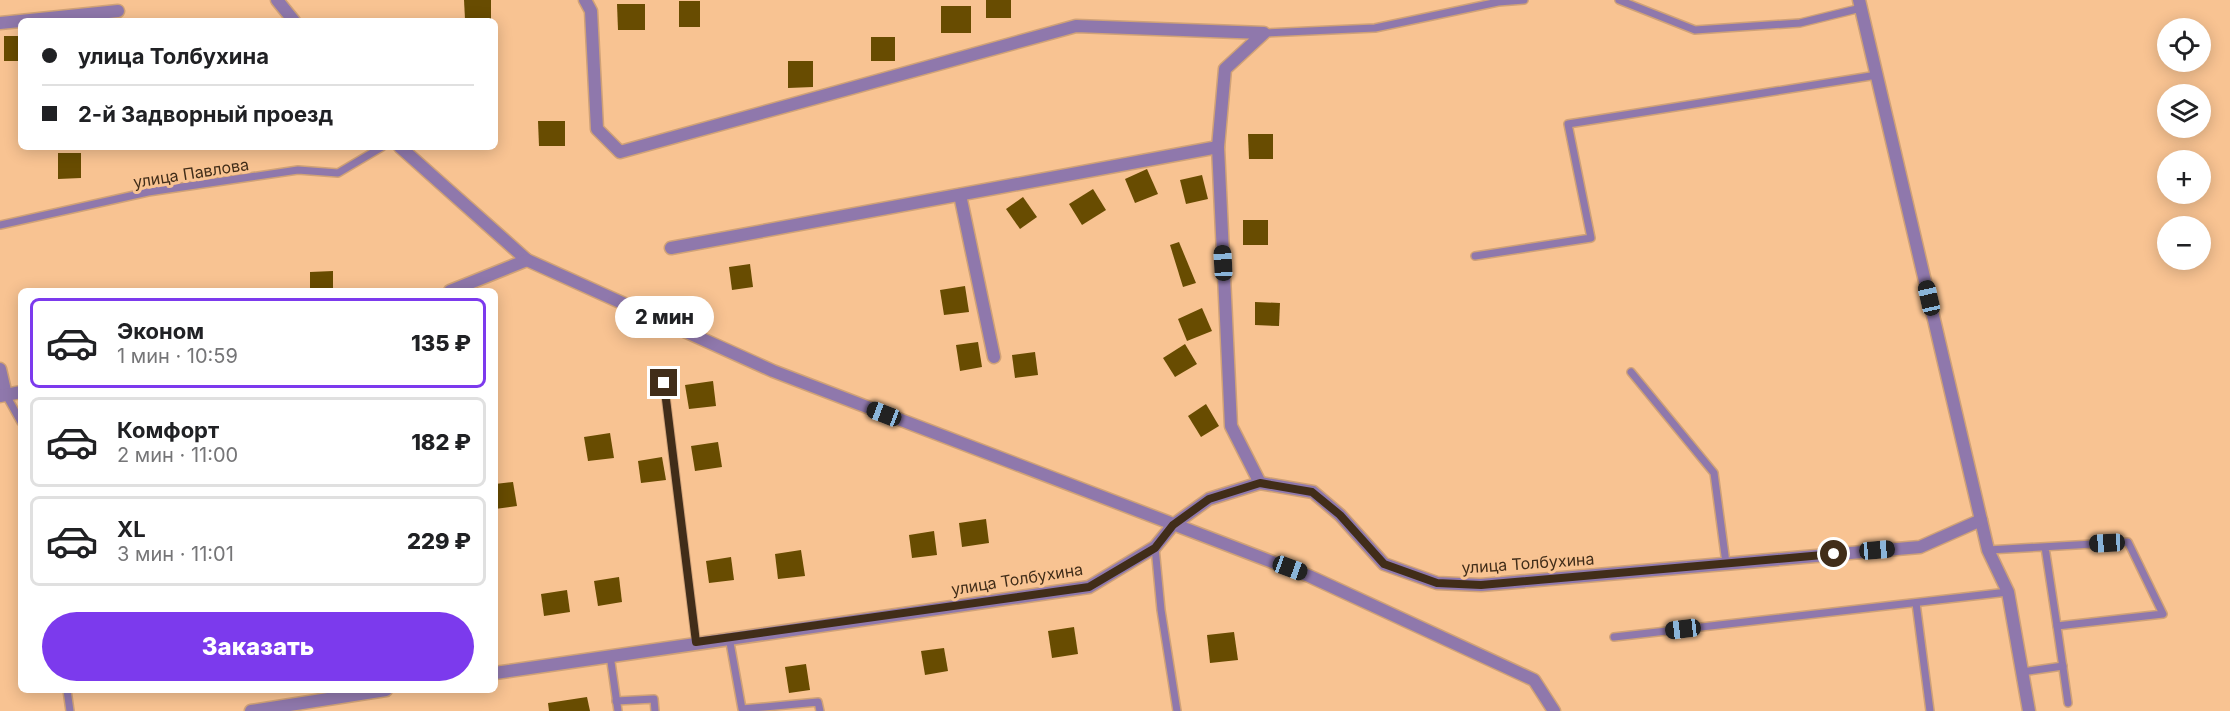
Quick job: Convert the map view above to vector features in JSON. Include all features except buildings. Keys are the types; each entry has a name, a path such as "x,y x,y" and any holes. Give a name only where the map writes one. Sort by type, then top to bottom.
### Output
{"street":[{"path":"277,0 292,18"},
{"path":"585,0 591,11 597,129 620,152 1076,26 1264,33"},
{"path":"1860,4 1988,550 2008,592 2029,711"},
{"path":"45,18 118,10"},
{"path":"0,23 18,21"},
{"path":"1260,483 1230,426 1218,147 1225,69 1264,33"},
{"path":"671,248 1218,147"},
{"path":"403,150 527,260 773,371 1309,576 1534,680 1554,711"},
{"path":"960,195 994,357"},
{"path":"457,288 527,260"},
{"path":"0,369 3,396 18,393"},
{"name":"улица Толбухина","path":"498,673 729,637 1089,587 1155,548 1173,525 1209,499 1260,483 1312,492 1340,515 1384,564 1437,583 1481,585 1920,547 1981,520"},
{"path":"250,711 360,693"}],"lane":[{"path":"1264,33 1374,28 1498,2 1524,0"},
{"path":"1619,0 1695,30 1800,22 1860,4"},
{"path":"1475,256 1591,238 1568,124 1877,75"},
{"name":"улица Павлова","path":"0,225 148,192 298,170 338,172 377,150"},
{"path":"1631,372 1714,473 1726,563"},
{"path":"664,383 696,642"},
{"path":"3,396 18,418"},
{"path":"1988,550 2128,542 2163,614 2057,626"},
{"path":"2045,547 2068,703"},
{"path":"1155,548 1161,610 1178,711"},
{"path":"1614,637 2008,592"},
{"path":"1916,603 1930,711"},
{"path":"729,637 742,710 771,709 818,702 820,711"},
{"path":"610,656 618,711"},
{"path":"2022,672 2063,666"},
{"path":"67,693 70,711"},
{"path":"616,701 654,699 655,711"}],"route":[{"path":"664,383 696,642 1089,587 1155,548 1173,525 1209,499 1260,483 1312,492 1340,515 1384,564 1437,583 1481,585 1834,554"}]}
